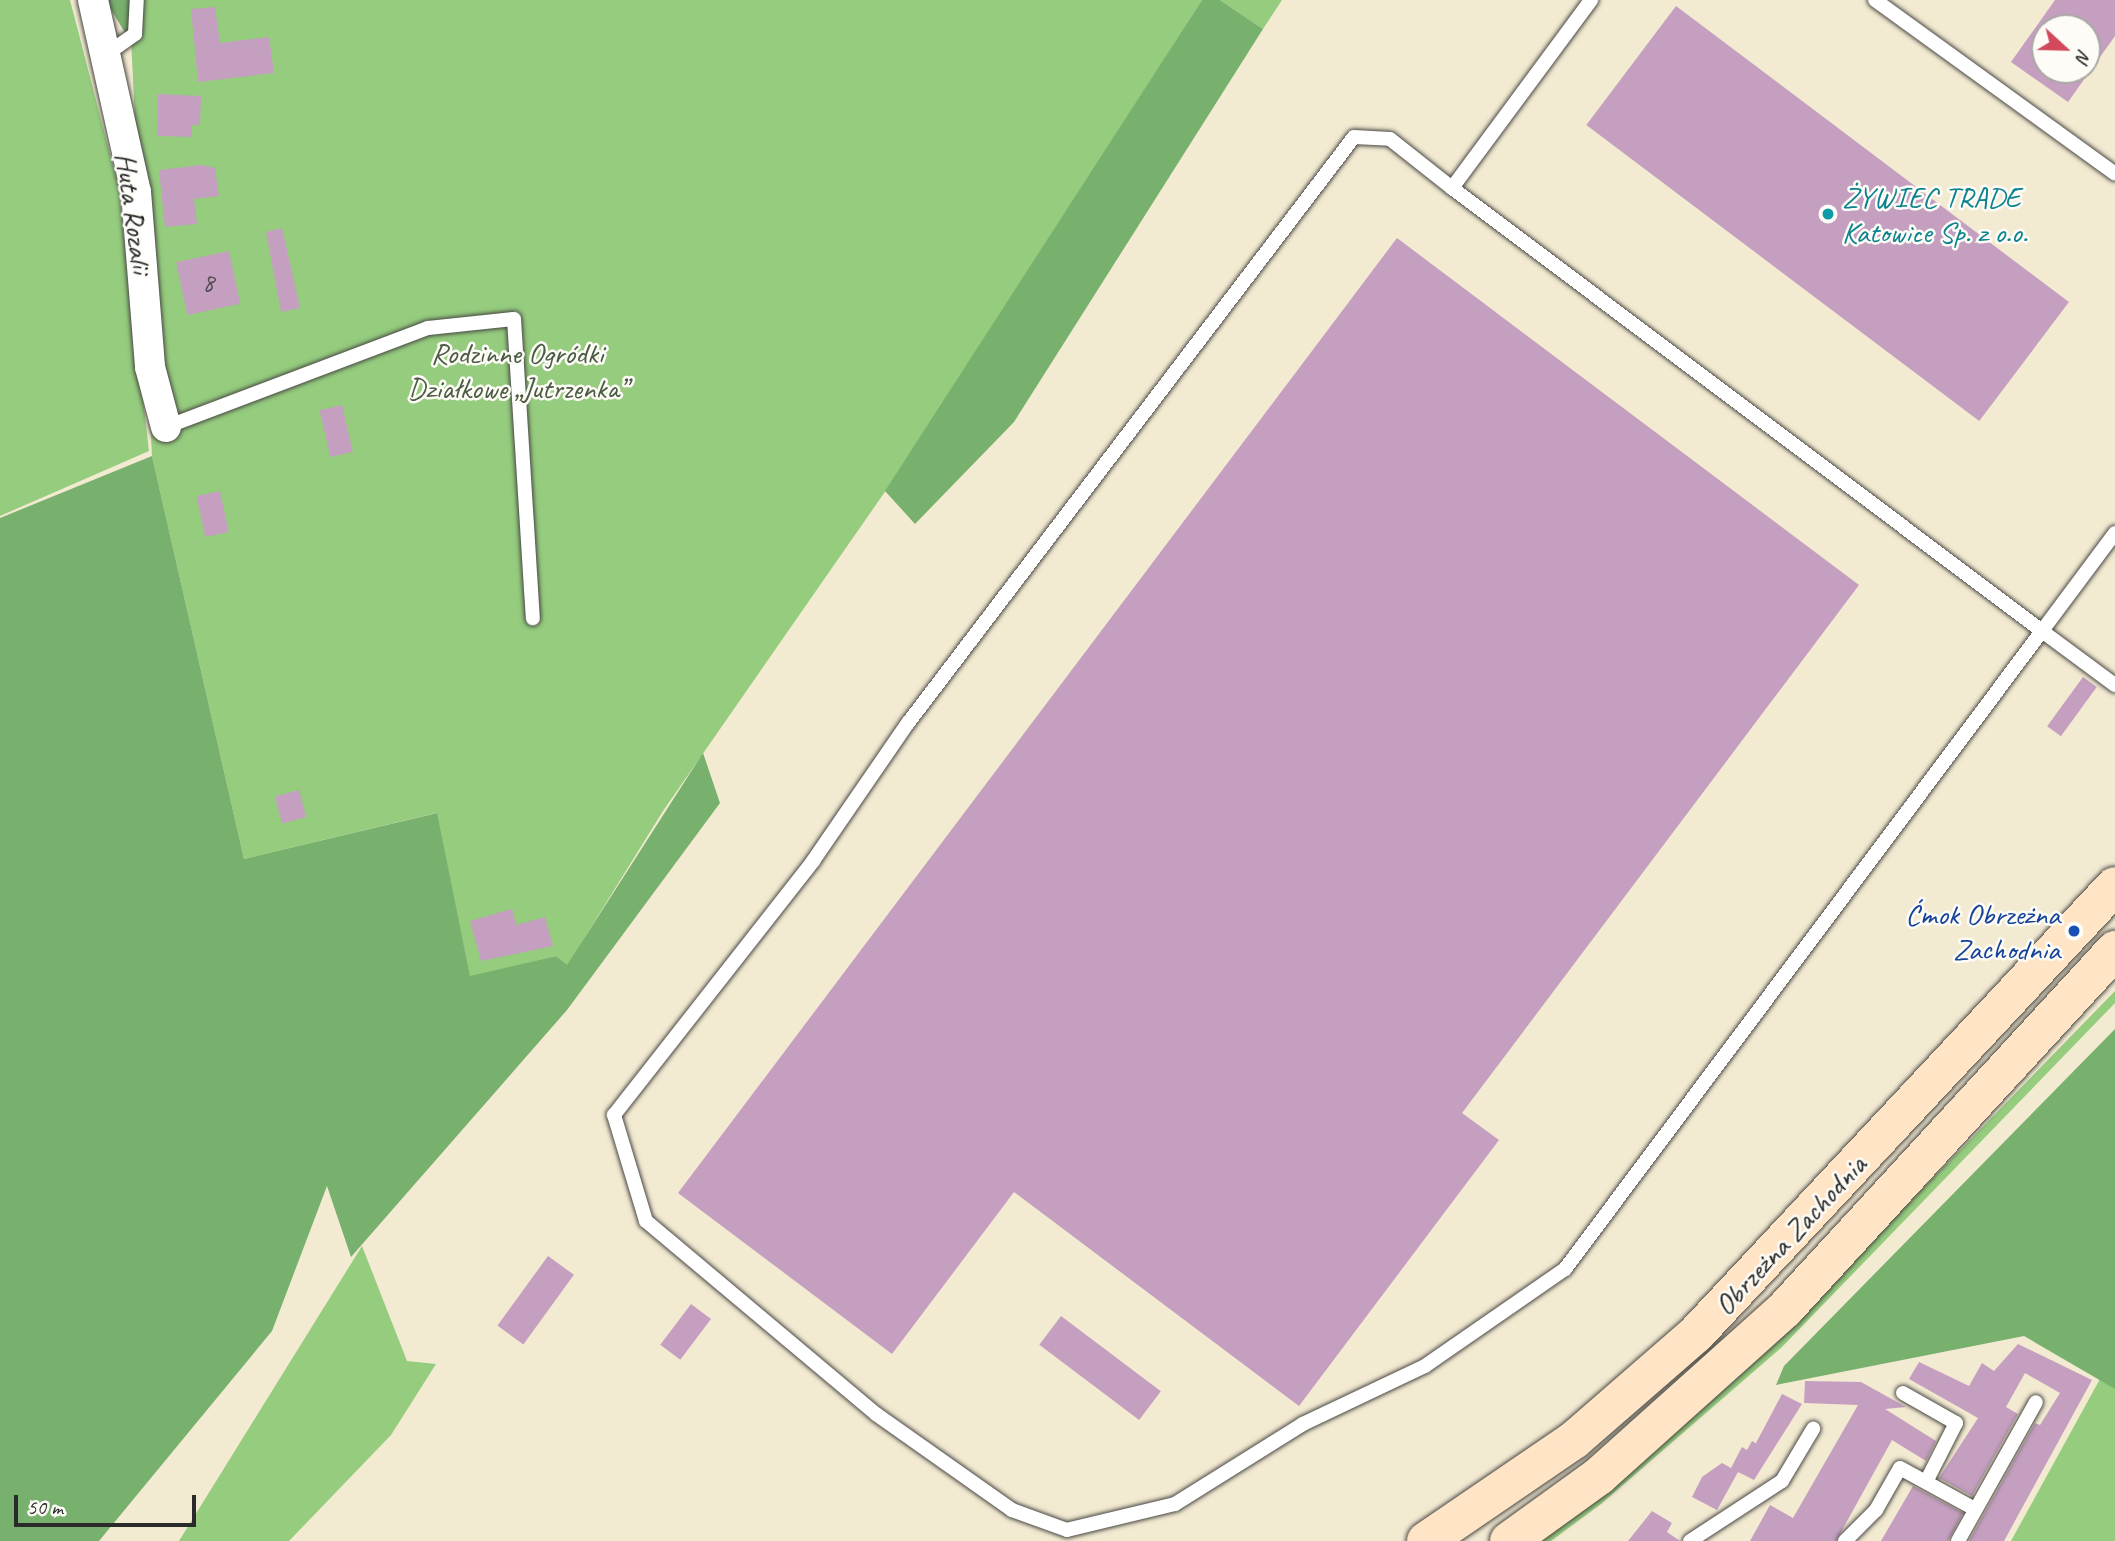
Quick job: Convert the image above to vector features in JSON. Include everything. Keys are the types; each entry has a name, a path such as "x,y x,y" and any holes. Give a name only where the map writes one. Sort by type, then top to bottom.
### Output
{"street":[{"name":"Huta Rozalii","path":"93,0 136,192 150,367 166,426"},
{"name":"Obrzeżna Zachodnia","path":"1426,1541 1574,1440 1696,1334 2115,886"},
{"name":"Obrzeżna Zachodnia","path":"1509,1541 1599,1476 1785,1309 2115,950"}],"lane":[{"path":"103,44 118,46 135,34 136,0"},
{"path":"1452,188 1591,0"},
{"path":"1875,0 2115,174"},
{"path":"2115,533 2042,631 1565,1269 1425,1366 1303,1424 1175,1504 1067,1530 1012,1510 876,1414 646,1221 614,1115 813,860 908,723 1338,150 1354,137 1390,139 1452,188 2042,631 2115,685"},
{"path":"166,426 428,328 514,319 533,618"},
{"path":"1903,1393 1956,1423 1926,1482"},
{"path":"1958,1541 2036,1402"},
{"path":"1690,1541 1782,1481 1813,1429"},
{"path":"1845,1541 1876,1510 1900,1468 1975,1509"}],"green space":[{"path":"0,0 70,0 118,185 149,451 0,516"},
{"path":"106,0 129,0 129,39 108,5"},
{"name":"Rodzinne Ogródki Działkowe „Jutrzenka”","path":"129,0 1202,0 914,450 663,811 567,966 556,956 470,977 436,813 244,859 152,456"},
{"path":"1202,0 1220,0 1263,29 1014,422 915,524 885,491"},
{"path":"1220,0 1282,0 1263,29"},
{"path":"152,456 244,859 437,813 470,976 556,956 567,965 703,753 720,803 567,1010 351,1257 327,1186 272,1331 99,1541 0,1541 0,518"},
{"path":"2115,991 2115,1003 1782,1347 1601,1504 1551,1541 1538,1541 1745,1371"},
{"path":"2115,1029 2115,1389 2024,1336 1776,1385 1784,1366"},
{"path":"362,1246 407,1361 436,1364 391,1435 289,1541 179,1541"},
{"path":"2100,1379 2115,1389 2115,1541 2011,1541"}],"building":[{"path":"2055,0 2115,0 2115,36 2101,56 2101,14 2045,14"},
{"name":"ŻYWIEC TRADE Katowice Sp. z o.o.","path":"1676,6 2069,302 1979,421 1586,125"},
{"path":"215,7 220,43 269,37 274,73 198,82 191,9"},
{"path":"2031,34 2031,76 2011,62"},
{"path":"2042,84 2081,84 2068,102"},
{"path":"158,94 201,96 200,125 192,125 192,137 157,136"},
{"path":"202,165 215,168 219,196 194,199 197,224 165,227 159,170"},
{"path":"282,228 300,308 281,312 266,232"},
{"path":"1397,238 1859,585 1462,1113 1499,1140 1299,1406 1014,1192 892,1354 678,1193"},
{"path":"229,251 240,304 187,315 176,262"},
{"path":"342,405 353,452 330,457 320,410"},
{"path":"220,491 229,532 205,537 197,496"},
{"path":"2083,677 2097,687 2061,736 2047,726"},
{"path":"299,790 306,817 282,824 275,796"},
{"path":"512,909 516,925 545,917 553,946 481,961 470,921"},
{"path":"548,1256 574,1275 523,1344 497,1326"},
{"path":"691,1304 711,1319 680,1360 660,1345"},
{"path":"1061,1316 1161,1391 1139,1420 1039,1345"},
{"path":"2018,1344 2092,1380 2004,1541 1969,1541 2035,1423 2040,1425 2060,1393 2025,1373 2006,1407 2018,1414 1972,1496 1939,1478 1978,1418 1909,1379 1919,1362 1969,1386 1982,1363 1994,1371"},
{"path":"1805,1381 1861,1382 1906,1407 1885,1409 1936,1441 1926,1461 1892,1440 1836,1541 1750,1541 1770,1505 1793,1518 1858,1405 1804,1403"},
{"path":"1782,1394 1802,1404 1754,1480 1738,1472 1717,1510 1692,1497 1702,1477 1722,1463 1731,1468 1742,1447 1747,1450 1752,1441 1761,1446 1756,1443"},
{"path":"1913,1486 1963,1513 1948,1541 1881,1541"},
{"path":"1652,1511 1672,1523 1667,1532 1680,1541 1628,1541"}],"place":[{"name":"ŻYWIEC TRADE Katowice Sp. z o.o.","path":"1828,214"},
{"name":"Ćmok Obrzeżna Zachodnia","path":"2074,931"}]}
